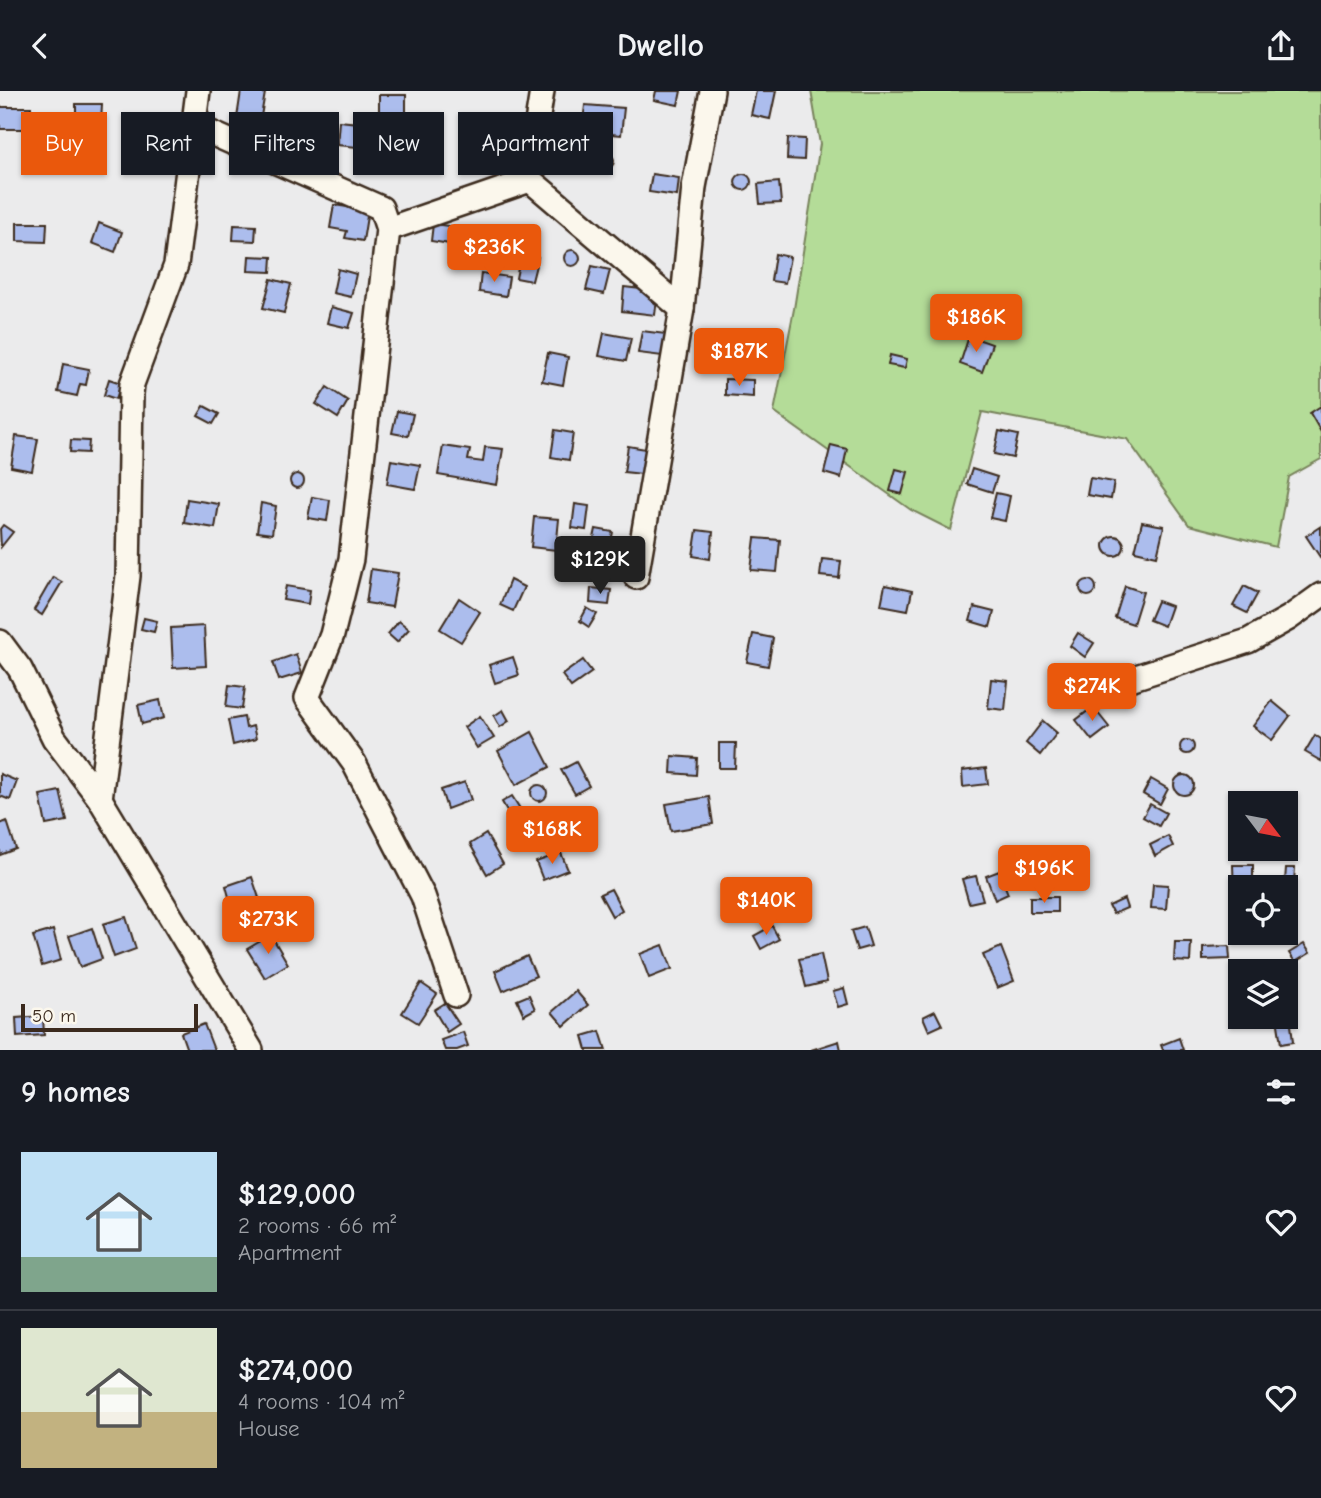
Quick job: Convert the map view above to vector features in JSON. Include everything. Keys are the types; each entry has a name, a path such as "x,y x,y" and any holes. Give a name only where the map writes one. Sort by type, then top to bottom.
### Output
{"street":[{"path":"195,112 198,91"},
{"path":"542,91 530,180 682,309"},
{"path":"636,577 682,309 694,187 712,91"},
{"path":"215,135 381,208 388,229 351,559 332,635 307,698 354,763 423,897 456,995"},
{"path":"100,799 128,576 132,383 176,265 187,175"},
{"path":"388,229 530,180"},
{"path":"1133,678 1248,641 1289,618 1321,595"},
{"path":"0,642 20,669 54,738 100,799 251,1050"}],"green space":[{"path":"811,91 1321,91 1321,459 1289,477 1276,547 1189,525 1127,439 982,412 951,530 911,510 774,412 794,309 820,144"}],"building":[{"path":"241,91 265,93 262,112 238,112"},
{"path":"656,91 681,91 678,105 654,100"},
{"path":"756,91 776,91 770,119 751,115"},
{"path":"379,95 406,95 406,112 379,112"},
{"path":"76,104 102,104 102,112 76,112"},
{"path":"585,105 624,108 621,135 613,134 613,112 584,112"},
{"path":"0,107 31,107 31,112 21,112 21,129 0,129"},
{"path":"339,121 353,122 353,147 339,145"},
{"path":"788,138 805,139 804,160 787,159"},
{"path":"652,174 679,178 677,196 649,192"},
{"path":"743,174 751,182 743,190 735,182"},
{"path":"779,182 781,203 760,204 758,184"},
{"path":"334,205 368,210 363,241 345,238 347,231 330,228"},
{"path":"17,223 47,223 46,242 17,241"},
{"path":"99,223 122,232 115,252 92,243"},
{"path":"433,224 464,228 462,246 431,241"},
{"path":"234,225 256,226 255,241 233,240"},
{"path":"569,250 575,250 580,258 578,264 569,266 564,261 564,255"},
{"path":"521,254 538,257 532,281 516,278"},
{"path":"775,254 790,257 785,283 771,281"},
{"path":"249,256 272,257 271,272 248,271"},
{"path":"592,266 610,270 604,294 586,290"},
{"path":"338,269 356,274 351,297 333,293"},
{"path":"481,273 509,277 506,296 479,292"},
{"path":"271,279 291,284 284,313 263,308"},
{"path":"624,287 658,291 655,315 622,311"},
{"path":"331,307 354,313 349,328 327,323"},
{"path":"642,331 666,334 662,356 638,353"},
{"path":"604,333 631,338 626,361 599,356"},
{"path":"969,336 992,344 982,372 960,364"},
{"path":"548,353 568,357 563,385 542,381"},
{"path":"890,355 907,359 905,368 888,365"},
{"path":"63,364 89,369 86,385 80,384 77,396 58,392"},
{"path":"109,379 121,383 116,399 104,395"},
{"path":"725,379 753,380 753,397 725,395"},
{"path":"327,387 348,401 338,418 316,404"},
{"path":"204,406 219,414 213,424 198,416"},
{"path":"1321,406 1321,432 1310,413"},
{"path":"397,411 413,414 408,436 392,433"},
{"path":"555,430 573,433 569,460 551,457"},
{"path":"999,431 1018,435 1013,458 994,454"},
{"path":"16,436 38,439 32,471 11,467"},
{"path":"71,440 89,441 88,453 70,452"},
{"path":"831,445 847,449 841,478 824,473"},
{"path":"443,446 470,450 468,460 483,462 485,447 503,449 497,485 438,475"},
{"path":"628,446 646,449 642,474 624,472"},
{"path":"391,460 420,465 415,489 387,484"},
{"path":"896,469 908,472 902,494 890,491"},
{"path":"972,469 997,477 992,492 967,484"},
{"path":"294,474 300,474 304,481 300,488 294,488 290,484 290,478"},
{"path":"1090,478 1114,482 1111,499 1087,495"},
{"path":"996,493 1010,496 1005,521 990,518"},
{"path":"312,497 330,500 327,521 308,518"},
{"path":"187,499 219,504 215,528 184,523"},
{"path":"261,503 276,506 272,534 257,532"},
{"path":"575,504 589,506 586,530 572,528"},
{"path":"534,517 559,519 556,550 531,547"},
{"path":"1142,522 1164,526 1157,556 1135,551"},
{"path":"3,525 13,532 1,547 0,529"},
{"path":"1321,526 1321,556 1320,557 1306,536"},
{"path":"596,529 613,532 610,546 593,543"},
{"path":"697,530 713,532 710,559 693,556"},
{"path":"1114,536 1121,539 1124,546 1121,553 1114,556 1107,553 1104,546 1107,539"},
{"path":"755,538 780,540 777,572 751,570"},
{"path":"822,559 841,561 839,578 820,576"},
{"path":"371,569 398,573 392,607 366,603"},
{"path":"53,577 62,582 42,615 34,610"},
{"path":"510,580 524,587 513,611 500,605"},
{"path":"1085,580 1091,580 1096,588 1094,594 1085,596 1080,591 1080,585"},
{"path":"885,585 912,591 908,610 881,605"},
{"path":"286,586 310,590 308,604 283,600"},
{"path":"1125,586 1143,592 1133,624 1115,618"},
{"path":"1244,586 1258,593 1247,613 1233,606"},
{"path":"591,588 611,590 609,605 590,603"},
{"path":"459,598 480,612 461,642 440,629"},
{"path":"1157,601 1171,606 1164,626 1149,620"},
{"path":"974,607 994,612 990,627 970,621"},
{"path":"587,608 597,614 589,627 580,621"},
{"path":"144,618 157,621 154,632 141,629"},
{"path":"399,621 409,629 397,642 388,634"},
{"path":"204,626 206,666 173,668 171,628"},
{"path":"1078,633 1094,643 1085,657 1070,646"},
{"path":"753,634 773,638 768,666 747,662"},
{"path":"296,654 302,673 279,680 273,662"},
{"path":"513,657 519,675 495,683 489,665"},
{"path":"583,660 592,672 571,687 562,675"},
{"path":"991,679 1008,681 1005,710 988,708"},
{"path":"229,685 245,687 242,709 226,707"},
{"path":"160,700 164,718 142,724 138,705"},
{"path":"1272,701 1290,716 1272,740 1253,726"},
{"path":"1093,707 1109,727 1092,740 1076,720"},
{"path":"503,710 509,721 500,727 494,716"},
{"path":"480,716 494,738 477,748 464,727"},
{"path":"244,717 246,728 253,726 256,739 233,745 228,720"},
{"path":"1043,721 1057,733 1040,755 1026,743"},
{"path":"532,732 550,767 516,785 498,751"},
{"path":"1315,735 1321,739 1321,761 1305,752"},
{"path":"1187,740 1192,742 1192,752 1187,754 1182,752 1180,747 1182,742"},
{"path":"719,743 736,743 735,768 719,768"},
{"path":"672,756 697,758 696,775 671,773"},
{"path":"576,762 589,786 575,794 561,770"},
{"path":"986,768 988,784 963,787 962,771"},
{"path":"0,774 17,781 10,800 0,796"},
{"path":"1184,775 1191,778 1194,785 1191,792 1184,795 1177,792 1174,785 1177,778"},
{"path":"1151,779 1168,789 1160,804 1143,794"},
{"path":"465,782 471,800 447,809 441,790"},
{"path":"539,785 545,787 545,799 539,801 533,799 531,793 533,787"},
{"path":"60,791 67,821 46,825 40,795"},
{"path":"512,796 524,815 513,821 502,802"},
{"path":"709,797 713,824 671,831 666,804"},
{"path":"1150,804 1166,813 1159,826 1143,817"},
{"path":"7,821 16,849 0,855 0,824"},
{"path":"581,824 588,834 569,846 562,836"},
{"path":"486,834 503,864 487,874 470,844"},
{"path":"552,836 557,845 541,853 536,844"},
{"path":"1168,836 1173,846 1155,856 1150,845"},
{"path":"561,853 568,870 543,880 536,862"},
{"path":"1233,865 1253,865 1253,875 1233,875"},
{"path":"1286,868 1295,868 1294,875 1285,875"},
{"path":"999,871 1008,894 995,900 986,876"},
{"path":"976,876 983,900 969,903 962,879"},
{"path":"252,877 259,898 232,908 226,886"},
{"path":"1153,884 1168,885 1166,909 1151,908"},
{"path":"611,889 622,910 612,916 600,894"},
{"path":"766,897 770,906 755,912 751,902"},
{"path":"1030,897 1057,897 1057,912 1030,912"},
{"path":"1124,899 1127,908 1113,914 1109,906"},
{"path":"126,917 136,949 114,957 103,924"},
{"path":"772,926 779,939 761,949 754,936"},
{"path":"865,927 871,946 857,950 851,931"},
{"path":"92,928 102,959 80,967 69,936"},
{"path":"53,930 61,960 42,966 33,936"},
{"path":"271,935 288,964 265,978 247,949"},
{"path":"1175,942 1191,942 1190,962 1174,961"},
{"path":"1304,944 1310,953 1298,960 1293,959 1289,953"},
{"path":"663,945 672,969 649,978 640,954"},
{"path":"1229,946 1230,959 1203,960 1203,947"},
{"path":"1001,947 1014,981 997,988 983,955"},
{"path":"821,954 827,982 806,987 799,959"},
{"path":"527,956 536,976 503,991 495,971"},
{"path":"421,983 437,994 418,1023 402,1013"},
{"path":"844,988 848,1004 838,1007 833,991"},
{"path":"576,991 588,1005 564,1026 552,1012"},
{"path":"529,995 535,1009 524,1015 517,1000"},
{"path":"445,1003 459,1024 447,1032 434,1010"},
{"path":"935,1011 942,1025 929,1031 923,1017"},
{"path":"43,1016 44,1035 17,1037 16,1018"},
{"path":"204,1024 214,1050 187,1050 181,1033"},
{"path":"1279,1029 1292,1029 1293,1042 1281,1044"},
{"path":"600,1031 606,1050 587,1050 583,1036"},
{"path":"463,1032 468,1046 445,1050 441,1040"},
{"path":"1179,1038 1183,1050 1163,1050 1161,1045"},
{"path":"839,1041 841,1050 811,1050"}]}
